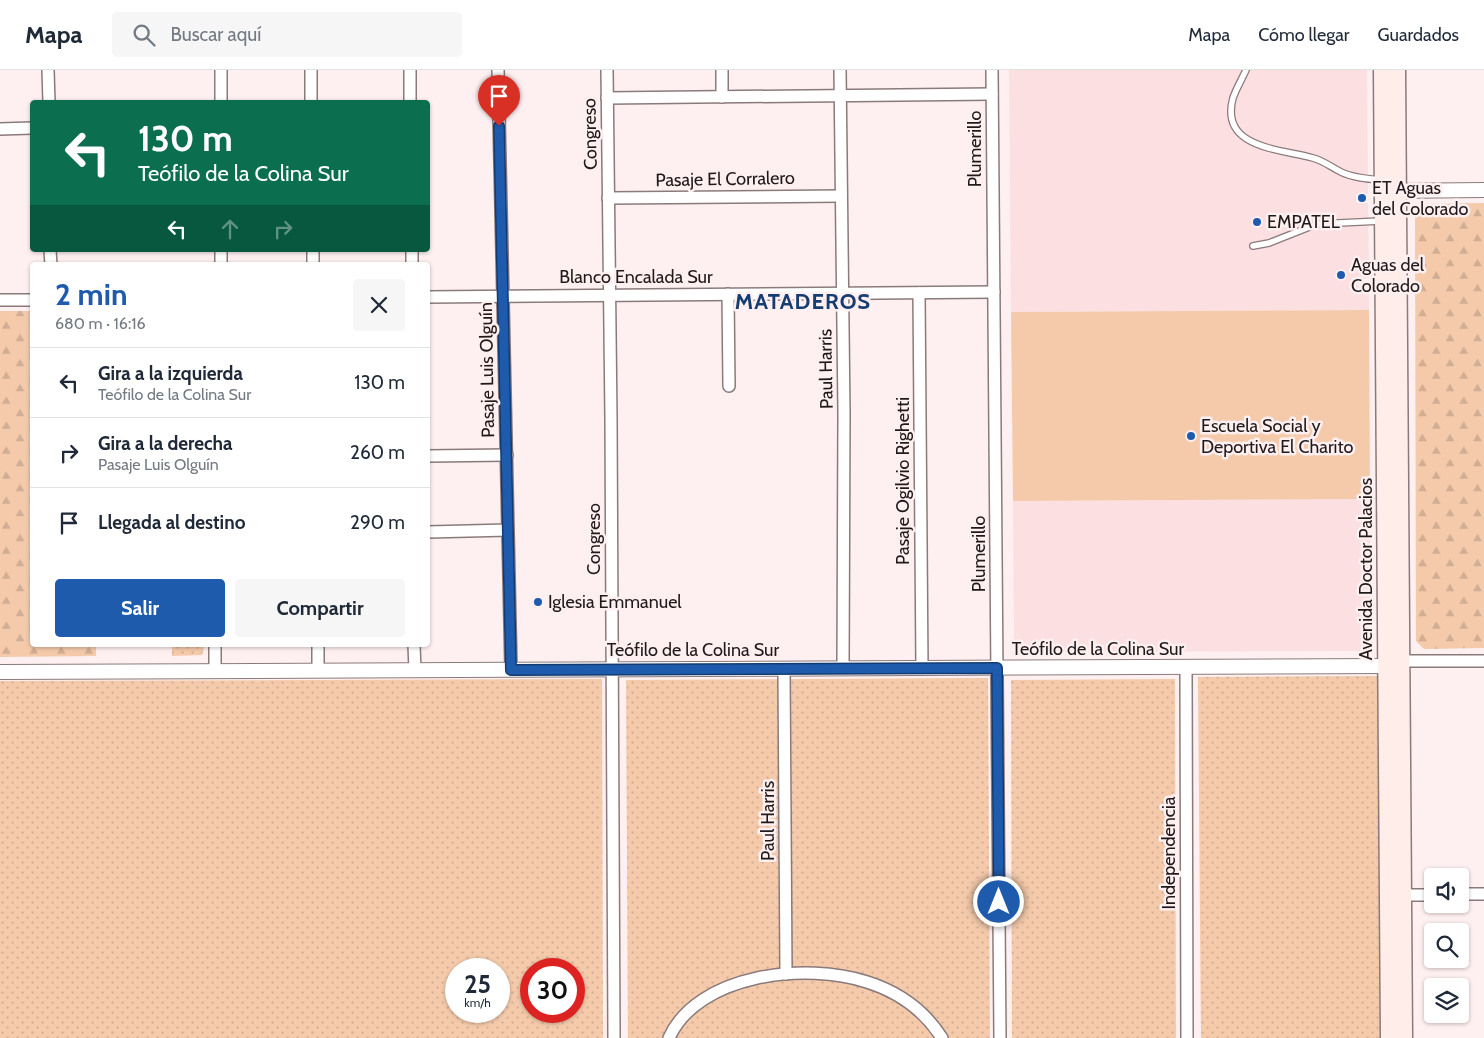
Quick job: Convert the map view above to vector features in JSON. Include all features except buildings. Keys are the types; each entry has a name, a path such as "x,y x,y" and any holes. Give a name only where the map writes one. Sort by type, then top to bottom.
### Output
{"main road":[{"name":"Avenida Doctor Palacios","path":"1382,70 1388,188 1394,664 1395,895 1389,1038"},
{"name":"Avenida Doctor Palacios","path":"1394,664 1383,221 1388,188 1397,70"},
{"name":"Avenida Doctor Palacios","path":"1395,895 1404,1038"}],"street":[{"path":"48,70 49,100"},
{"path":"221,70 221,100"},
{"path":"311,70 312,100"},
{"path":"410,70 410,100"},
{"name":"Pasaje Luis Olguín","path":"498,70 511,670"},
{"name":"Congreso","path":"606,70 610,295 614,1038"},
{"path":"722,70 722,96"},
{"name":"Paul Harris","path":"840,70 843,293 843,668"},
{"name":"Plumerillo","path":"992,70 1000,1038"},
{"path":"607,98 992,94"},
{"path":"0,128 30,128"},
{"path":"1388,188 1484,190"},
{"name":"Pasaje El Corralero","path":"608,198 841,196"},
{"name":"Blanco Encalada Sur","path":"430,296 994,292"},
{"name":"Pasaje Ogilvio Righetti","path":"918,293 922,668"},
{"path":"728,294 729,386"},
{"path":"0,300 30,300"},
{"path":"430,456 507,455"},
{"path":"430,532 508,530"},
{"path":"215,647 215,671"},
{"path":"318,647 318,670"},
{"path":"414,647 415,670"},
{"path":"1394,664 1484,660"},
{"name":"Teófilo de la Colina Sur","path":"0,672 1186,667 1394,664"},
{"name":"Independencia","path":"1186,667 1187,1038"},
{"name":"Paul Harris","path":"784,669 786,974"},
{"path":"1469,894 1484,894"},
{"path":"1395,895 1424,895"},
{"path":"669,1038 683,1017 714,993 750,980 786,974 838,975 882,988 912,1004 924,1014 942,1038"}],"lane":[{"path":"1246,70 1233,99 1232,110 1236,127 1245,139 1261,146 1320,160 1350,176 1388,188"},
{"path":"1253,246 1269,243 1317,224 1383,221"}],"shaded area":[{"path":"1009,70 1367,70 1368,194 1356,194 1356,203 1368,203 1369,278 1357,279 1357,286 1369,287 1369,310 1011,312"},
{"path":"1370,499 1371,644 1364,651 1014,652 1013,501"}],"green space":[{"path":"1484,203 1484,648 1424,649 1416,641 1415,211 1424,204"},
{"name":"Escuela Social y Deportiva El Charito","path":"1369,310 1370,499 1013,501 1011,312"},
{"path":"0,311 30,311 30,647 96,647 96,656 0,657"},
{"path":"172,647 204,647 202,655 172,656"},
{"path":"1378,676 1381,1038 1201,1038 1198,677"},
{"path":"988,678 990,1038 628,1038 626,680"},
{"path":"602,679 603,1038 0,1038 0,681"},
{"path":"1175,679 1176,1038 1012,1038 1011,680"}],"place":[{"name":"ET Aguas del Colorado","path":"1362,198"},
{"name":"EMPATEL","path":"1257,222"},
{"name":"Aguas del Colorado","path":"1341,275"},
{"name":"Escuela Social y Deportiva El Charito","path":"1191,436"},
{"name":"Iglesia Emmanuel","path":"538,602"}],"district":[{"name":"MATADEROS","path":"803,301"}],"route":[{"path":"499,126 511,670 997,668 999,902"}]}
